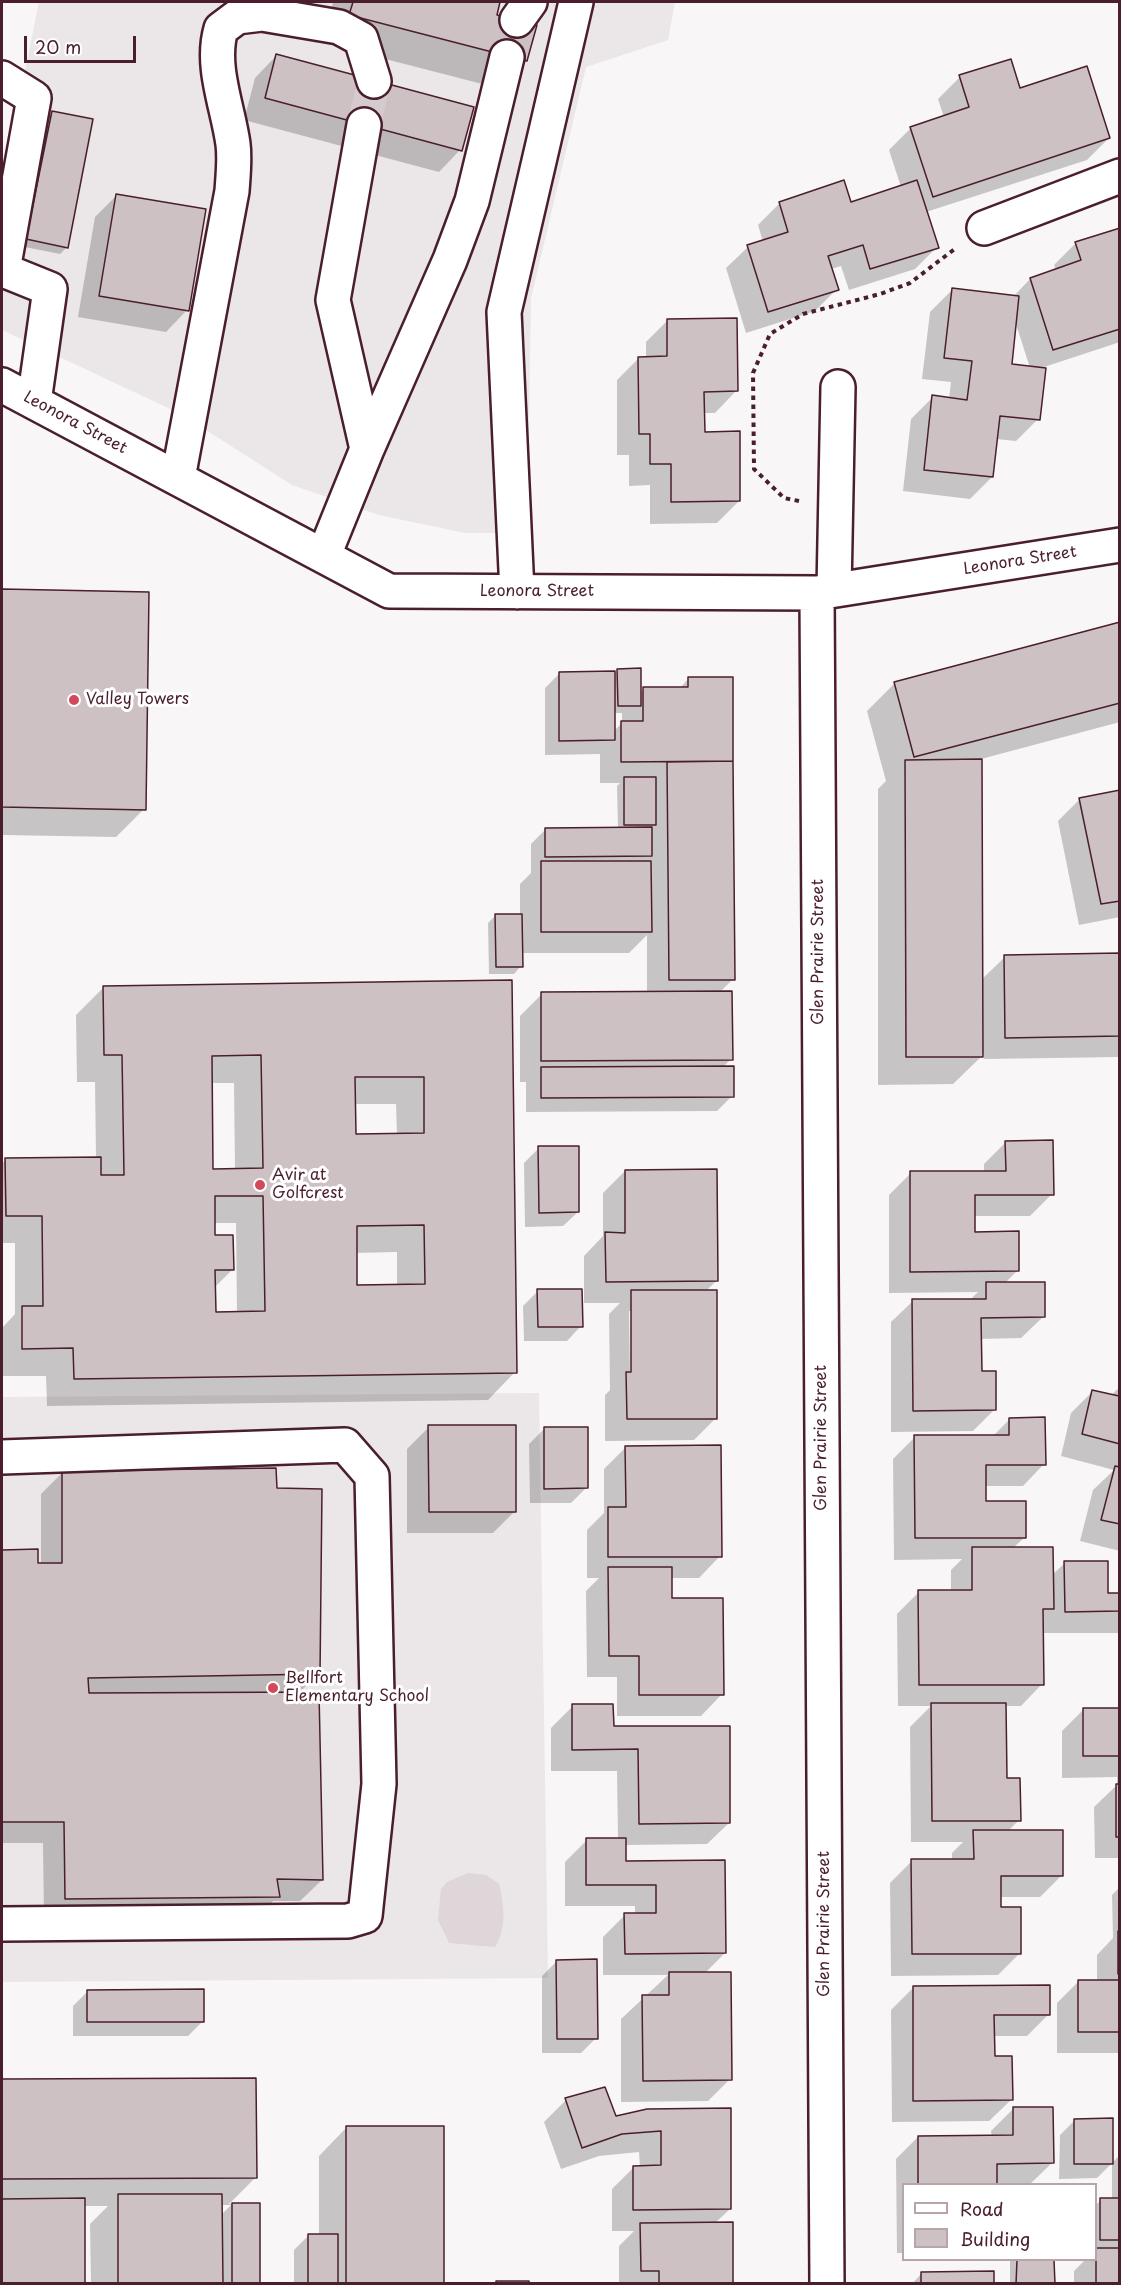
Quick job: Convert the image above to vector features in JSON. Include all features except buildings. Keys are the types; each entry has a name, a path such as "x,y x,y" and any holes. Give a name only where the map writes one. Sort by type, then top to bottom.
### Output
{"street":[{"path":"517,592 504,312 576,2"},
{"path":"178,478 215,296 232,191 234,147 219,75 217,43 221,29 237,17 262,14 339,27 361,39 374,81"},
{"path":"324,555 367,450 420,333 472,201 507,57"},
{"path":"2,78 34,98 2,270 50,289 34,402"},
{"path":"364,125 333,300 367,450"},
{"path":"984,228 1119,176"},
{"name":"Leonora Street","path":"2,385 389,591 826,591 1119,546"},
{"name":"Glen Prairie Street","path":"827,2283 826,591 838,387"},
{"path":"2,1457 345,1445 372,1476 379,1784 365,1916 348,1920 2,1924"}],"shaded area":[{"path":"39,2 675,2 668,40 586,67 531,298 527,533 465,533 379,515 292,485 181,414 2,330 2,184"},
{"name":"Bellfort Elementary School","path":"539,1393 548,1978 2,1982 2,1397"},
{"path":"468,1873 486,1875 499,1884 503,1924 495,1947 449,1943 438,1920 441,1889 447,1882"}],"tunnel":[{"path":"364,125 374,81"}],"place":[{"name":"Valley Towers","path":"74,700"},
{"name":"Avir at Golfcrest","path":"260,1185"},
{"name":"Bellfort Elementary School","path":"273,1688"}]}
